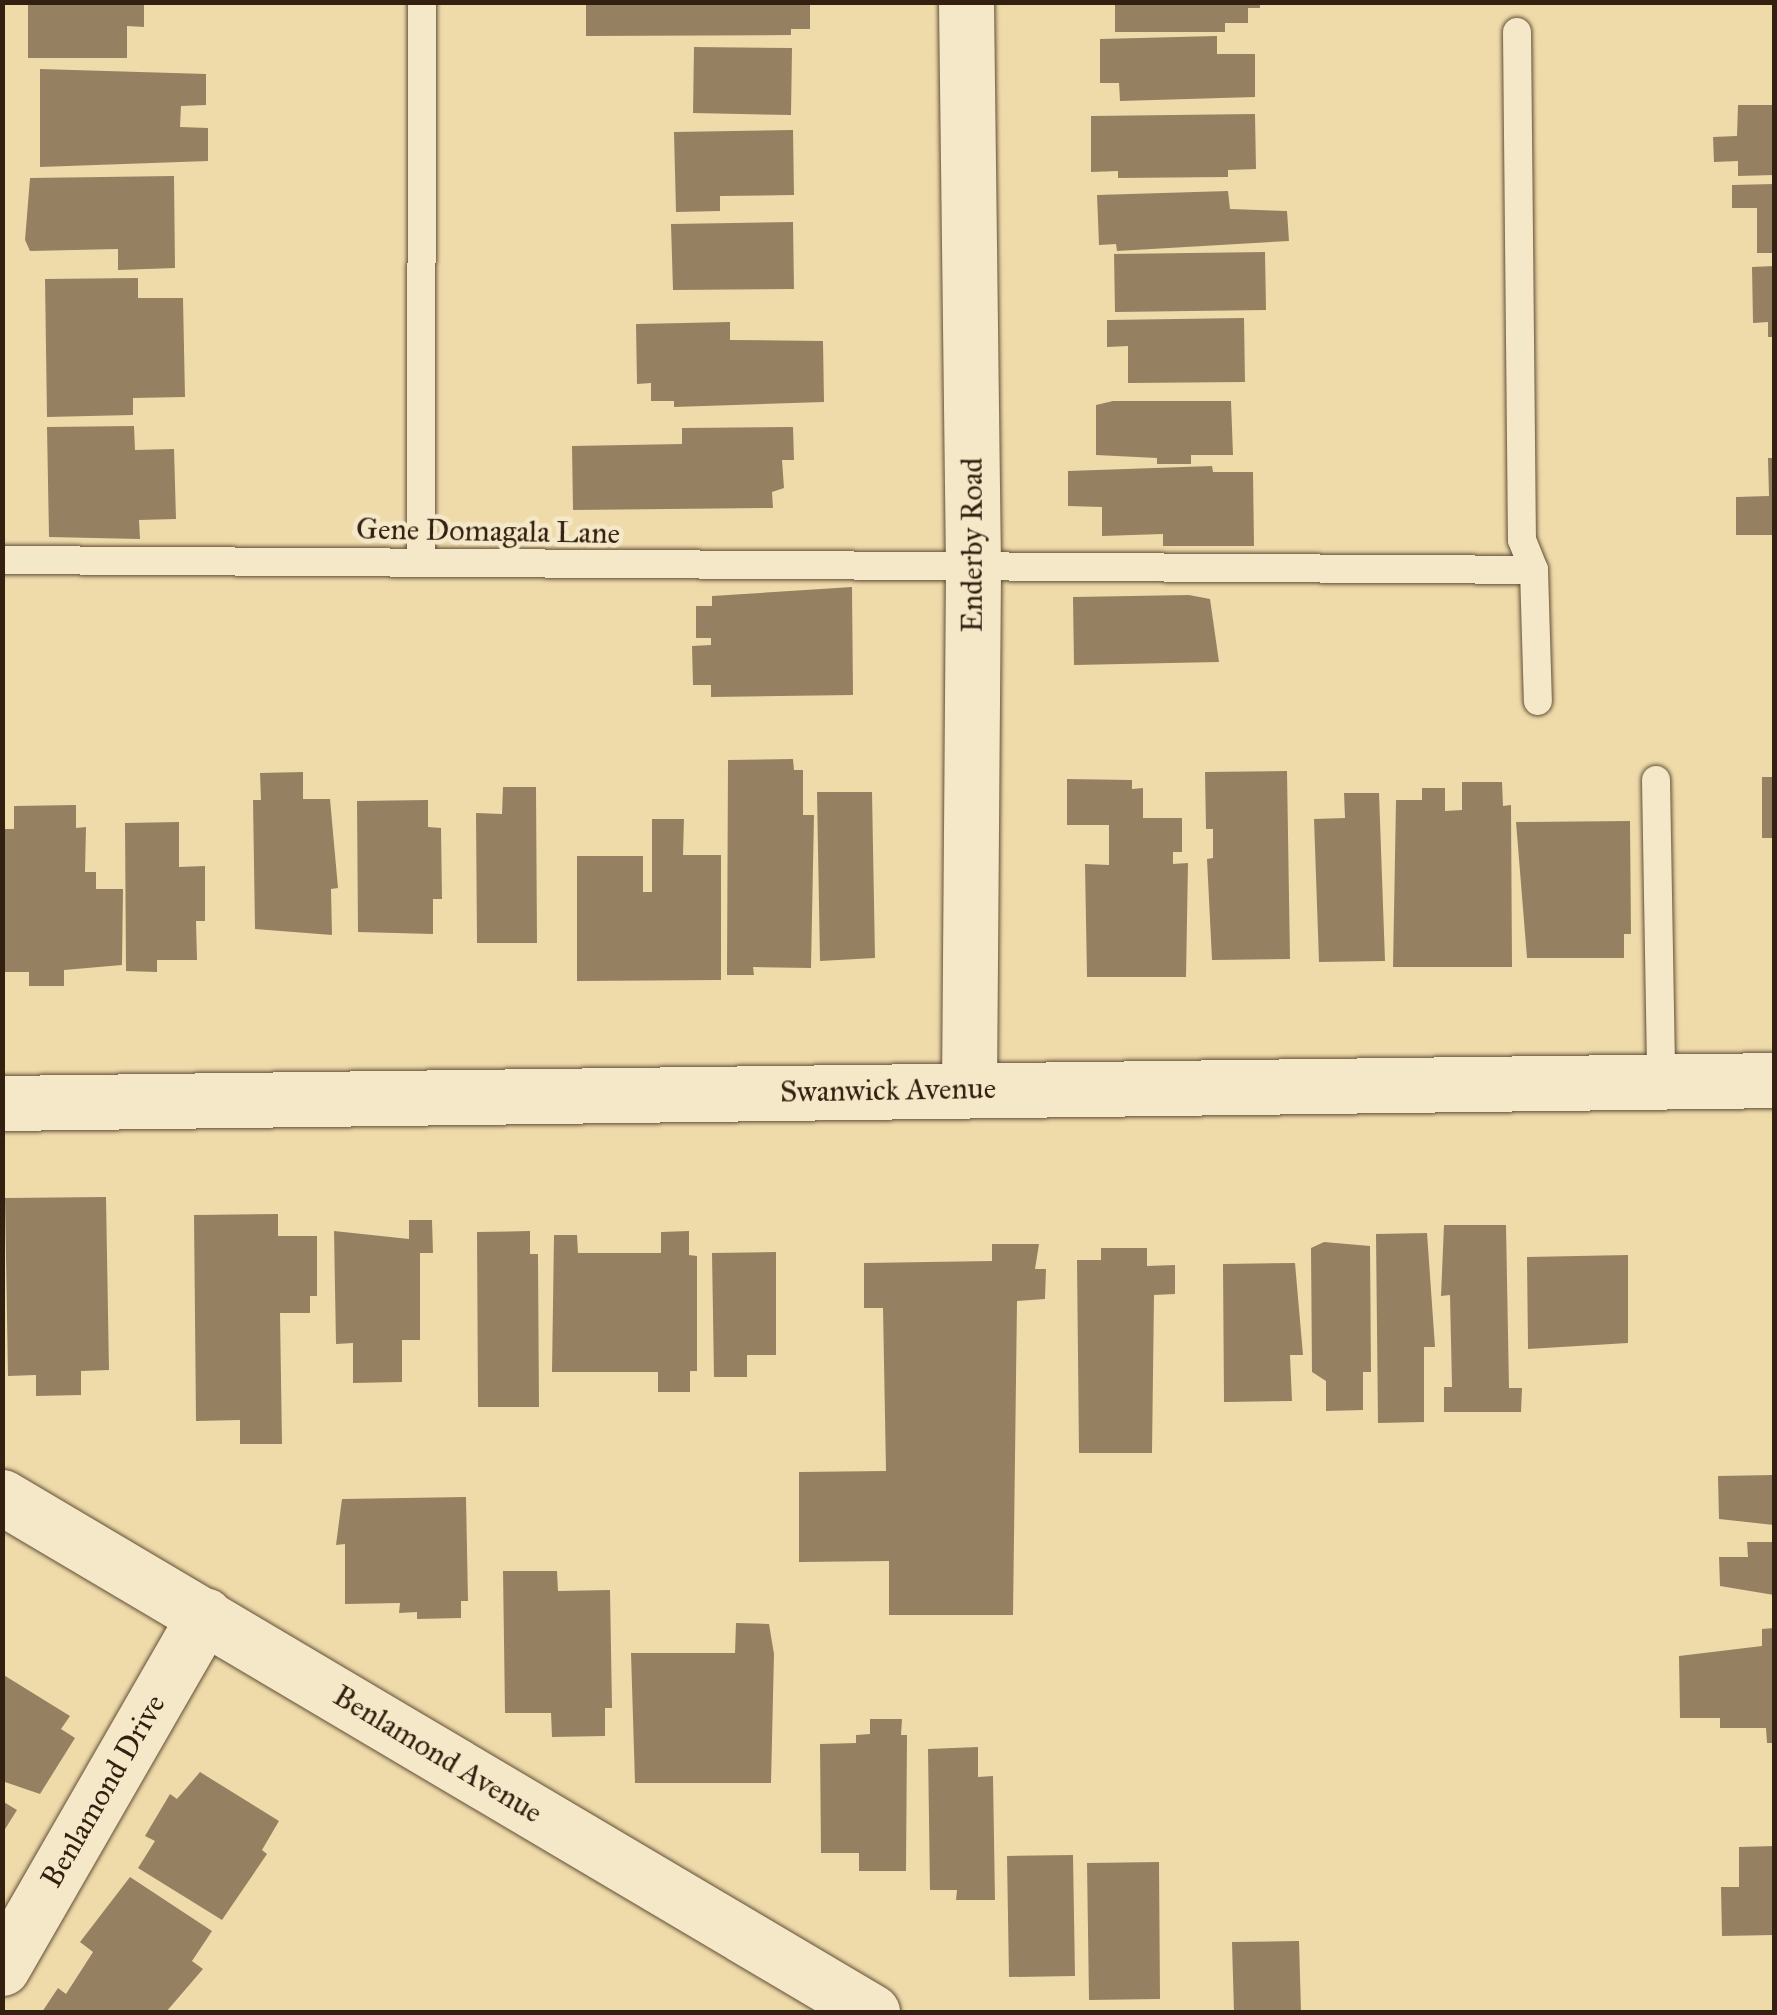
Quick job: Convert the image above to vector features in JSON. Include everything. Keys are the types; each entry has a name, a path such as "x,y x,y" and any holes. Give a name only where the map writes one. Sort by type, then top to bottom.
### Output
{"street":[{"name":"Enderby Road","path":"966,2 973,570 968,1088"},
{"name":"Swanwick Avenue","path":"2,1103 1774,1080"},
{"name":"Benlamond Avenue","path":"2,1497 872,2012"},
{"name":"Benlamond Drive","path":"2,1968 205,1615"}],"lane":[{"path":"421,562 422,2"},
{"path":"1517,32 1522,540 1534,570 1538,701"},
{"name":"Gene Domagala Lane","path":"2,560 973,570 1534,570"},
{"path":"1656,780 1660,1082"}],"building":[{"path":"28,2 144,2 144,27 127,26 127,58 28,58"},
{"path":"586,2 810,2 810,29 791,29 791,35 586,36"},
{"path":"1115,2 1260,2 1260,8 1248,8 1248,23 1225,23 1225,32 1115,32"},
{"path":"1217,36 1217,54 1255,54 1255,97 1120,101 1119,83 1100,83 1100,39"},
{"path":"694,47 792,48 791,115 693,113"},
{"path":"40,69 206,74 206,105 181,106 180,127 208,128 208,161 40,167"},
{"path":"1738,105 1774,105 1774,175 1738,176 1738,161 1714,162 1713,137 1737,136"},
{"path":"1255,114 1256,169 1228,170 1228,177 1118,178 1118,171 1091,172 1091,116"},
{"path":"793,130 794,195 720,196 720,211 676,212 674,132"},
{"path":"174,176 175,268 118,270 118,249 30,251 25,240 30,178"},
{"path":"1774,184 1774,253 1757,253 1757,208 1732,208 1732,185"},
{"path":"1228,191 1230,209 1287,211 1289,241 1117,251 1116,244 1099,245 1097,195"},
{"path":"793,222 794,289 673,290 671,224"},
{"path":"1265,252 1266,310 1115,312 1114,254"},
{"path":"1774,266 1774,337 1768,337 1768,322 1753,323 1752,267"},
{"path":"138,278 138,298 183,298 185,397 133,398 133,415 47,417 45,279"},
{"path":"1244,318 1245,382 1128,383 1128,346 1107,347 1107,320"},
{"path":"730,322 730,340 823,341 824,402 674,407 674,401 651,401 651,383 637,384 636,324"},
{"path":"1113,401 1231,401 1233,455 1191,455 1191,464 1157,464 1157,458 1096,455 1096,405"},
{"path":"134,426 135,450 174,449 176,519 139,520 140,539 49,537 47,427"},
{"path":"793,427 794,460 782,460 784,488 772,492 773,508 573,510 572,446 682,444 682,428"},
{"path":"1768,458 1774,458 1774,535 1736,535 1736,497 1769,496"},
{"path":"1212,466 1213,472 1253,472 1254,546 1163,546 1163,534 1102,536 1102,507 1068,506 1068,471"},
{"path":"852,587 853,695 711,697 711,685 693,685 692,646 711,645 711,638 696,638 696,606 712,606 712,596"},
{"path":"1189,595 1210,599 1219,662 1074,665 1073,597"},
{"path":"793,759 794,770 803,770 803,815 814,815 811,968 753,967 754,975 727,975 728,760"},
{"path":"1287,771 1290,959 1212,960 1207,859 1213,858 1213,829 1206,829 1205,772"},
{"path":"303,772 303,799 330,799 338,888 331,889 332,935 255,929 253,800 261,800 260,773"},
{"path":"1762,777 1774,777 1774,838 1762,838"},
{"path":"1067,779 1132,780 1132,789 1143,788 1143,818 1182,818 1182,852 1173,852 1173,864 1188,863 1186,977 1087,977 1085,864 1109,865 1109,825 1067,825"},
{"path":"1462,782 1502,782 1503,806 1511,805 1512,967 1393,967 1396,800 1422,800 1422,788 1445,788 1445,811 1462,810"},
{"path":"503,787 536,787 537,943 477,943 476,813 502,814"},
{"path":"817,792 872,792 875,958 820,961"},
{"path":"1344,793 1379,793 1385,961 1319,962 1314,819 1345,818"},
{"path":"428,800 428,827 441,828 442,899 433,899 433,934 358,932 357,801"},
{"path":"76,805 76,828 86,827 85,872 96,872 96,889 123,889 122,965 64,970 64,986 29,986 29,972 2,972 4,829 14,829 14,806"},
{"path":"652,819 684,819 683,855 721,855 721,980 577,981 577,856 643,856 643,892 652,892"},
{"path":"1630,821 1631,934 1624,934 1624,958 1527,958 1516,822"},
{"path":"179,822 179,867 205,866 205,921 196,921 197,960 157,960 157,972 126,971 125,823"},
{"path":"106,1197 109,1370 81,1371 81,1395 36,1396 36,1375 8,1376 5,1198"},
{"path":"278,1214 278,1236 317,1236 317,1296 310,1296 310,1313 280,1313 282,1444 240,1444 240,1420 196,1421 194,1215"},
{"path":"409,1220 432,1220 433,1253 420,1253 420,1340 402,1340 402,1382 353,1383 353,1343 336,1344 334,1231 409,1239"},
{"path":"1444,1225 1506,1225 1509,1388 1522,1388 1521,1412 1444,1412 1444,1387 1452,1387 1450,1295 1441,1296"},
{"path":"530,1231 530,1254 538,1254 539,1407 478,1407 477,1232"},
{"path":"689,1231 689,1255 697,1256 697,1371 690,1371 690,1392 658,1392 658,1372 552,1372 554,1235 577,1235 578,1253 661,1253 661,1232"},
{"path":"1427,1233 1435,1347 1424,1347 1424,1422 1378,1423 1376,1234"},
{"path":"1324,1242 1370,1246 1371,1372 1363,1372 1363,1410 1326,1411 1326,1381 1312,1372 1311,1248"},
{"path":"992,1244 1039,1244 1035,1269 1046,1269 1045,1299 1017,1301 1013,1615 889,1615 889,1561 799,1562 799,1472 886,1471 883,1308 864,1308 864,1263 992,1261"},
{"path":"1101,1248 1147,1248 1147,1266 1175,1265 1175,1294 1154,1295 1152,1453 1079,1453 1077,1260 1101,1260"},
{"path":"776,1252 776,1355 747,1355 747,1377 714,1377 712,1253"},
{"path":"1628,1255 1628,1343 1528,1349 1527,1257"},
{"path":"1295,1263 1303,1355 1290,1355 1292,1401 1224,1402 1223,1264"},
{"path":"1774,1475 1774,1525 1719,1519 1718,1476"},
{"path":"466,1497 468,1601 461,1601 461,1618 417,1619 417,1612 399,1613 400,1603 345,1604 345,1544 336,1545 342,1499"},
{"path":"1747,1542 1774,1542 1774,1595 1720,1586 1719,1557 1748,1557"},
{"path":"503,1571 557,1571 558,1591 610,1590 612,1708 605,1708 605,1736 552,1737 551,1713 505,1713"},
{"path":"736,1623 769,1624 774,1654 771,1783 635,1783 631,1653 735,1653"},
{"path":"1774,1628 1774,1743 1767,1743 1766,1728 1720,1728 1720,1718 1680,1718 1679,1656 1762,1646 1762,1629"},
{"path":"2,1674 70,1716 61,1729 75,1738 40,1794 2,1781"},
{"path":"870,1719 902,1719 901,1735 907,1735 906,1871 859,1871 859,1853 821,1853 820,1744 856,1743 856,1735 870,1734"},
{"path":"978,1747 978,1777 993,1776 995,1900 956,1900 957,1890 930,1890 928,1749"},
{"path":"200,1772 279,1821 262,1850 267,1854 222,1920 138,1868 155,1841 145,1836 170,1794 177,1799"},
{"path":"2,1801 17,1810 2,1834"},
{"path":"1774,1846 1774,1935 1722,1936 1721,1887 1739,1887 1739,1847"},
{"path":"1073,1855 1075,1976 1009,1977 1007,1856"},
{"path":"1159,1862 1160,1999 1089,2000 1087,1863"},
{"path":"130,1877 212,1931 192,1961 203,1969 166,2012 42,2012 58,1988 66,1994 93,1952 80,1942"},
{"path":"1299,1941 1301,2012 1234,2012 1232,1942"}]}
